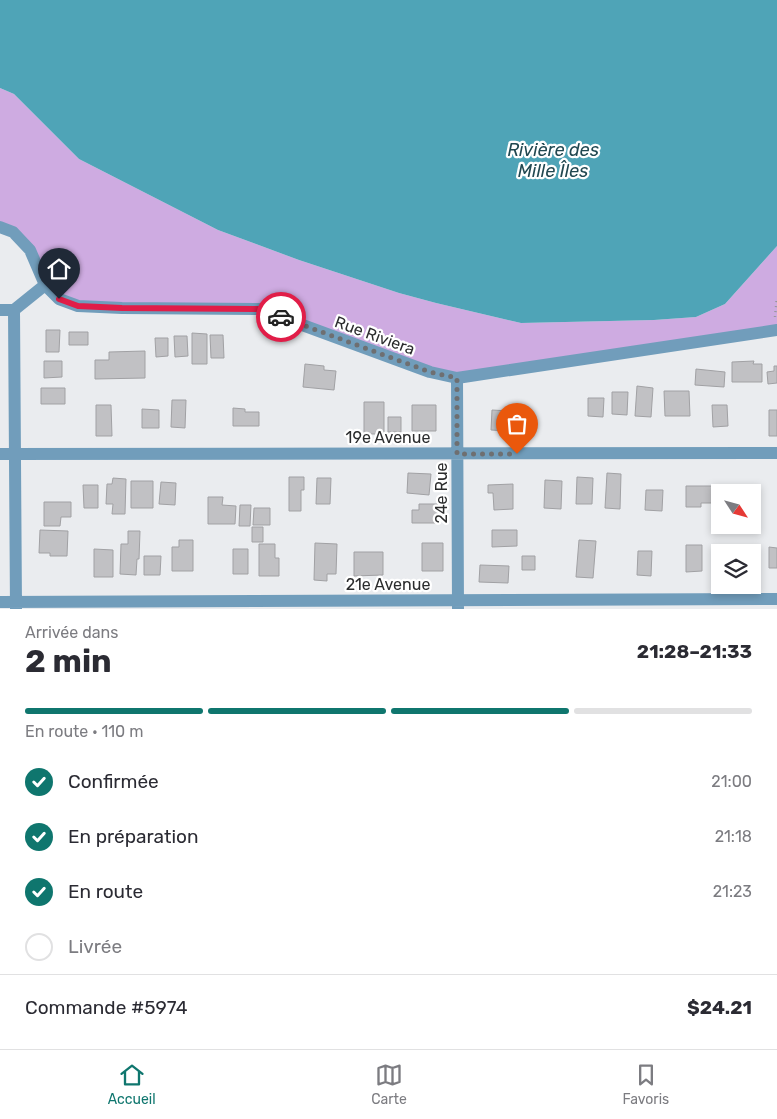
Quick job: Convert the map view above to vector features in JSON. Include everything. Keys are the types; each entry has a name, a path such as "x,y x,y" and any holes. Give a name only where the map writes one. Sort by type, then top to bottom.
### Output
{"street":[{"name":"Rue Riviera","path":"0,227 13,232 30,250 45,285 59,299 78,306 259,309 430,372 457,378 775,330"},
{"path":"0,310 14,310 45,285"},
{"path":"14,310 16,606"},
{"name":"24e Rue","path":"457,378 458,605"},
{"name":"19e Avenue","path":"0,454 777,453"},
{"name":"21e Avenue","path":"0,602 16,606 458,605 777,599"}],"path":[{"path":"775,330 777,296"}],"shaded area":[{"path":"0,88 14,94 79,159 218,230 299,260 399,293 521,323 654,320 696,317 725,304 777,246 777,330 454,377 269,313 75,310 47,280 30,250 0,227"}],"water":[{"name":"Rivière des Mille Îles","path":"0,0 777,0 777,246 725,304 696,317 654,320 521,323 399,293 299,260 218,230 79,159 14,94 0,88"}],"building":[{"path":"46,330 60,330 59,352 46,352"},
{"path":"69,332 88,332 88,345 69,345"},
{"path":"192,333 207,334 207,364 192,364"},
{"path":"210,335 223,335 224,358 211,358"},
{"path":"174,336 187,336 188,356 175,357"},
{"path":"155,338 168,338 168,356 156,357"},
{"path":"145,351 145,378 95,379 95,360 109,360 109,352"},
{"path":"44,361 62,361 62,377 44,378"},
{"path":"754,361 753,364 762,364 762,382 732,382 732,362"},
{"path":"305,364 324,366 324,370 336,371 334,390 303,387"},
{"path":"774,366 777,366 777,383 768,384 767,372 774,371"},
{"path":"696,369 725,372 724,387 695,385"},
{"path":"637,386 653,388 651,417 635,416"},
{"path":"41,388 65,388 65,404 41,404"},
{"path":"664,391 689,391 690,416 665,416"},
{"path":"612,392 628,392 627,415 612,414"},
{"path":"588,398 604,398 603,417 588,416"},
{"path":"172,400 186,400 185,428 171,427"},
{"path":"364,402 384,402 384,434 364,434"},
{"path":"96,405 111,405 112,436 96,436"},
{"path":"412,405 436,405 436,431 412,431"},
{"path":"712,405 727,405 728,426 713,427"},
{"path":"233,408 245,409 245,412 259,412 259,426 233,426"},
{"path":"142,409 159,410 159,428 142,428"},
{"path":"492,410 526,412 525,432 491,430"},
{"path":"769,410 777,410 777,436 769,436"},
{"path":"388,417 401,417 401,432 388,432"},
{"path":"408,473 431,474 429,495 407,493"},
{"path":"607,473 621,474 620,509 605,508"},
{"path":"289,477 304,477 304,490 301,490 301,511 289,511"},
{"path":"577,477 593,478 592,504 576,504"},
{"path":"113,478 126,479 125,514 112,514 113,504 106,504 107,484 112,484"},
{"path":"317,478 331,478 330,504 316,504"},
{"path":"545,480 562,481 561,509 544,508"},
{"path":"131,481 153,481 153,508 131,508"},
{"path":"161,482 176,483 175,505 159,504"},
{"path":"513,484 513,509 494,510 493,493 488,493 488,485"},
{"path":"83,485 98,485 98,508 84,508"},
{"path":"686,486 711,486 711,503 701,503 701,507 686,507"},
{"path":"646,490 663,490 662,511 645,510"},
{"path":"208,497 223,497 222,505 236,506 235,524 208,524"},
{"path":"44,502 71,502 71,517 61,517 60,526 44,526"},
{"path":"419,504 438,504 438,523 412,523 412,510 419,510"},
{"path":"240,505 251,505 250,526 239,526"},
{"path":"254,508 270,508 270,525 253,525"},
{"path":"252,527 263,527 263,542 252,542"},
{"path":"40,530 68,531 67,556 50,556 50,553 39,553"},
{"path":"492,530 517,530 517,546 492,547"},
{"path":"128,531 140,531 139,559 137,559 136,575 120,574 121,544 128,544"},
{"path":"179,540 193,540 193,571 172,571 172,547 179,547"},
{"path":"579,540 596,541 593,578 576,577"},
{"path":"315,543 337,544 336,574 327,574 327,581 314,580"},
{"path":"422,543 443,543 443,571 422,571"},
{"path":"259,544 275,544 275,558 279,558 279,576 259,576"},
{"path":"686,545 702,545 702,571 686,572"},
{"path":"769,547 777,548 777,568 769,568"},
{"path":"94,549 113,550 113,577 94,577"},
{"path":"233,549 248,549 248,574 233,574"},
{"path":"638,551 652,551 651,576 637,575"},
{"path":"354,552 383,552 383,575 354,576"},
{"path":"144,556 161,556 160,575 144,575"},
{"path":"522,556 535,556 535,570 522,570"},
{"path":"480,565 509,566 508,583 479,582"}],"way so far":[{"path":"281,317 430,372 457,378 457,454 517,454"}],"route":[{"path":"59,299 78,306 259,309 281,317"}]}
